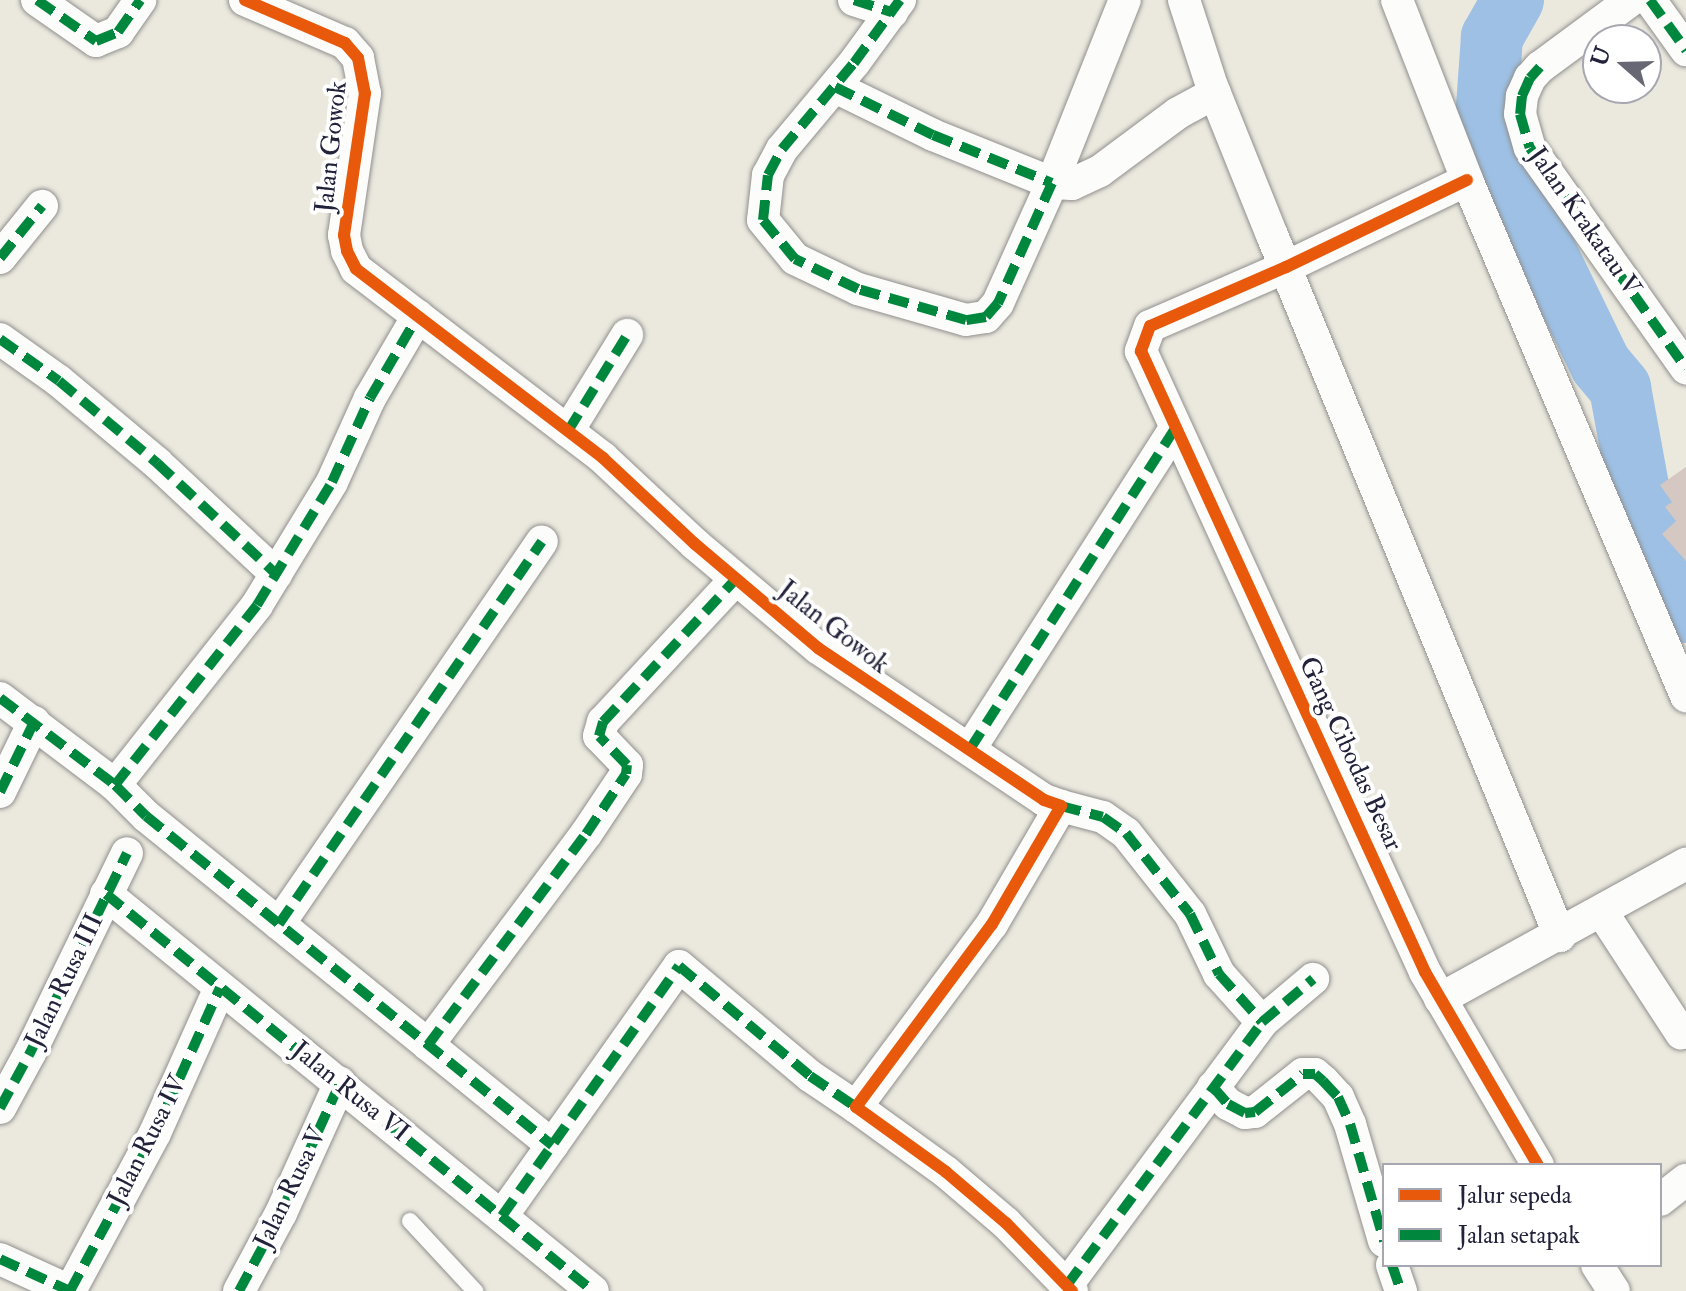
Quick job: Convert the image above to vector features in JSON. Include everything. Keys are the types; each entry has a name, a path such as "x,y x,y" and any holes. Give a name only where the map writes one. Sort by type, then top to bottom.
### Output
{"street":[{"path":"37,0 96,41 118,32 140,0"},
{"path":"854,0 896,6 835,87 782,149 768,175 763,220 795,259 858,289 966,320 986,317 998,303 1052,183 1125,0"},
{"path":"1184,0 1215,93 1560,936"},
{"path":"1397,0 1467,180 1686,696"},
{"name":"Jalan Krakatau V","path":"1631,0 1540,67 1530,78 1522,96 1520,114 1530,148 1686,368"},
{"path":"1650,0 1686,50"},
{"name":"Jalan Gowok","path":"256,2 345,43 358,58 365,93 346,210 347,251 356,269 568,431 736,579 869,686 1044,800 1103,817 1126,833 1190,914 1219,974 1262,1022"},
{"path":"835,87 933,135 1052,183 1072,184 1100,171 1178,113 1215,93"},
{"path":"1286,267 1467,180"},
{"path":"0,258 42,206"},
{"name":"Gang Cibodas Besar","path":"1286,267 1150,326 1141,351 1440,999 1537,1163"},
{"path":"115,785 257,605 332,482 370,398 418,316"},
{"path":"568,431 627,335"},
{"path":"0,339 59,381 157,463 276,574"},
{"path":"970,749 1175,429"},
{"path":"279,924 542,542"},
{"path":"428,1045 626,774 627,765 599,736 603,722 736,579"},
{"path":"0,698 115,785 146,816 552,1145"},
{"path":"0,792 34,722"},
{"path":"856,1107 992,924 1061,806"},
{"name":"Jalan Rusa III","path":"0,1108 127,853"},
{"path":"1440,999 1560,936 1686,864"},
{"name":"Jalan Rusa VI","path":"106,894 593,1291"},
{"path":"1602,912 1681,1033"},
{"path":"502,1216 679,966 810,1076 946,1172 1006,1223 1069,1288 1262,1022 1313,979"},
{"name":"Jalan Rusa IV","path":"70,1291 155,1133 220,988"},
{"path":"1213,1087 1239,1110 1255,1112 1303,1074 1315,1074 1338,1097 1350,1124 1382,1234"},
{"name":"Jalan Rusa V","path":"239,1291 281,1213 340,1083"},
{"path":"1662,1198 1686,1180"},
{"path":"0,1259 70,1291"},
{"path":"1393,1267 1401,1291"},
{"path":"1598,1267 1614,1291"}],"lane":[{"path":"410,1221 475,1291"}],"building":[{"path":"1686,467 1686,561 1662,534 1676,521 1665,507 1672,502 1660,485"}],"waterway":[{"path":"1513,0 1492,37 1487,107 1500,158 1601,365 1620,388 1641,502 1666,581 1686,612"}],"marked path":[{"path":"37,0 96,41 118,32 140,0"},
{"path":"854,0 892,12"},
{"path":"835,87 933,135 1052,183 998,303 986,317 966,320 858,289 795,259 763,220 768,175 782,149 854,63 900,0"},
{"path":"1650,0 1686,50"},
{"path":"1540,67 1530,78 1522,96 1520,114 1530,148 1686,368"},
{"path":"0,258 42,206"},
{"path":"115,785 257,605 332,482 370,398 418,316"},
{"path":"568,431 627,335"},
{"path":"0,339 59,381 157,463 276,574"},
{"path":"970,749 1175,429"},
{"path":"279,924 542,542"},
{"path":"428,1045 586,834 626,774 627,765 599,736 603,722 736,579"},
{"path":"0,698 115,785 146,816 552,1145"},
{"path":"0,792 34,722"},
{"path":"1061,806 1103,817 1126,833 1190,914 1219,974 1262,1022"},
{"path":"0,1108 127,853"},
{"path":"106,894 593,1291"},
{"path":"502,1216 679,966 810,1076 856,1107"},
{"path":"1067,1285 1262,1022 1313,979"},
{"path":"70,1291 155,1133 220,988"},
{"path":"1213,1087 1228,1104 1245,1113 1255,1112 1303,1074 1315,1074 1338,1097 1350,1124 1382,1234"},
{"path":"239,1291 281,1213 340,1083"},
{"path":"0,1259 70,1291"},
{"path":"1393,1267 1401,1291"}],"cycle path":[{"path":"245,0 345,43 358,58 365,93 344,235 347,251 356,269 603,458 695,544 818,648 1044,800 1061,806 992,924 856,1107 946,1172 1006,1223 1072,1291"},
{"path":"1467,180 1286,267 1150,326 1141,351 1425,972 1537,1163"}]}
